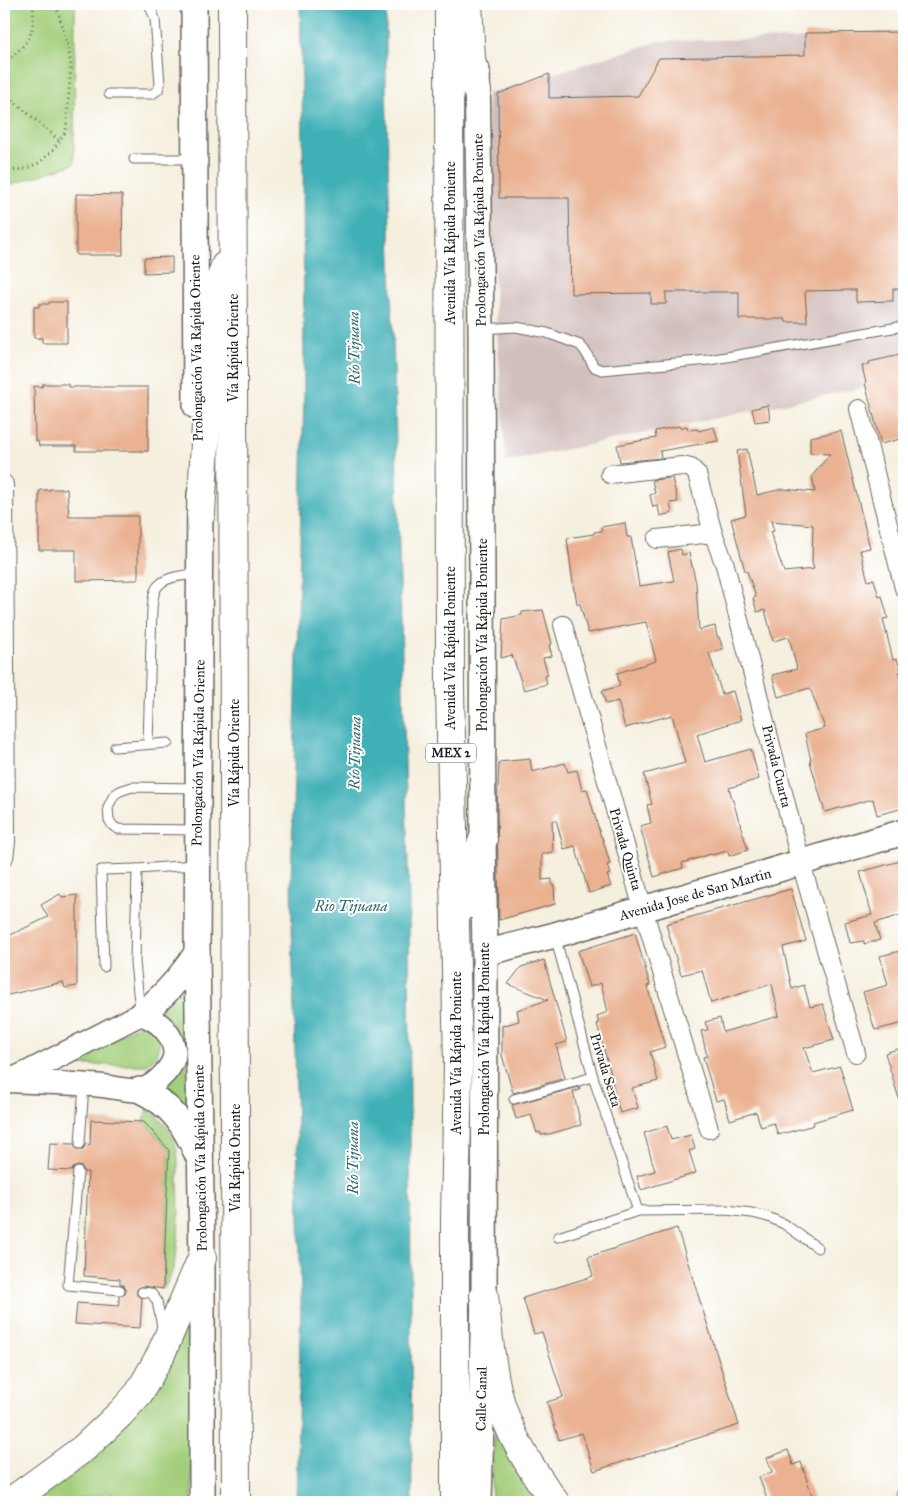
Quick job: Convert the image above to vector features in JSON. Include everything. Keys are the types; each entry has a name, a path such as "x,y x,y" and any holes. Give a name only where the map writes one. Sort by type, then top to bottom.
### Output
{"main road":[{"name":"Prolongación Vía Rápida Oriente","path":"194,4 196,405 201,514 197,953 202,1258 202,1502"},
{"name":"Vía Rápida Oriente","path":"232,4 236,1502"},
{"name":"Avenida Vía Rápida Poniente","path":"449,4 450,690 458,1064 455,1236 455,1502"},
{"path":"468,4 471,59 477,91"},
{"name":"Prolongación Vía Rápida Poniente","path":"479,4 477,91 481,329 485,953 484,1295"},
{"path":"201,514 213,302 233,240"},
{"name":"Avenida Jose de San Martin","path":"485,953 554,935 904,832"},
{"path":"458,1064 466,1029 469,999 473,866 483,840"},
{"path":"141,1014 155,1004 179,979 197,953"},
{"path":"140,1090 157,1098 179,1120 189,1136 200,1163"},
{"path":"10,1502 84,1448 120,1414 143,1387 160,1356 202,1258"},
{"path":"484,1295 491,1359 498,1395 510,1426 540,1490 555,1502"},
{"name":"Calle Canal","path":"478,1502 484,1295"}],"street":[{"path":"859,409 904,588"},
{"name":"Privada Cuarta","path":"610,474 682,466 691,468 697,474 713,533 725,565 801,863 856,1053"},
{"path":"4,484 6,832 4,857"},
{"path":"657,539 713,533"},
{"name":"Privada Quinta","path":"563,625 642,909 709,1129"},
{"path":"141,1014 154,1019 166,1030 172,1039 175,1055 167,1071 140,1090 18,1080 141,1014"}],"lane":[{"path":"109,94 152,94 158,90 160,84 155,19 149,4"},
{"path":"134,159 194,159"},
{"path":"481,329 516,327 547,334 580,345 594,367 602,370 709,360 904,326"},
{"path":"148,744 152,608 155,592 159,584 176,576 200,573"},
{"path":"115,747 168,743"},
{"path":"198,788 132,787 114,794 108,807 109,820 118,829 198,830"},
{"path":"104,967 101,870 197,865"},
{"path":"137,869 135,962 141,1014"},
{"name":"Privada Sexta","path":"554,935 593,1077 638,1211"},
{"path":"514,1099 593,1077"},
{"path":"80,1144 84,1085"},
{"path":"78,1172 68,1285 120,1290"},
{"path":"558,1237 638,1211 726,1210 768,1217 784,1224 818,1248"},
{"path":"142,1292 151,1293 157,1301 165,1344"},
{"path":"900,1502 901,1495 904,1492"}],"path":[{"path":"4,64 26,44 32,33 33,4"},
{"path":"4,171 25,168 39,163 53,150 66,131 71,66 69,50 56,4"},
{"path":"4,95 60,141"}],"shaded area":[{"path":"904,37 904,379 506,462 495,302 487,94 660,41"}],"green space":[{"path":"4,4 75,4 74,164 4,187"},
{"path":"187,982 187,1102 184,1103 169,1089 158,1083 173,1026 158,1008"},
{"path":"140,1024 153,1028 160,1040 156,1056 147,1065 72,1065 69,1062"},
{"path":"147,1109 168,1128 175,1143 178,1158 178,1237 174,1266 163,1289 169,1150 144,1122"},
{"path":"191,1305 192,1502 133,1502 108,1493 62,1502 16,1502 125,1417 170,1369"},
{"path":"495,1418 544,1502 491,1502"}],"water":[{"name":"Rio Tijuana","path":"300,4 386,4 386,85 409,902 412,1502 296,1502 301,1297 291,885 304,393 303,141"}],"building":[{"path":"904,32 904,289 893,289 893,301 856,302 856,290 805,291 807,322 786,322 785,319 739,319 739,292 666,292 666,304 651,304 651,293 571,294 569,198 499,198 498,94 549,74 549,98 638,96 659,58 805,55 805,33"},
{"path":"76,194 122,195 123,255 76,255"},
{"path":"172,257 172,272 144,273 144,258"},
{"path":"49,302 67,302 67,343 42,343 42,338 34,338 34,307 39,307 39,304 49,304"},
{"path":"904,354 904,438 881,444 862,366 869,365 869,362"},
{"path":"43,384 68,384 68,387 148,387 148,451 76,451 76,446 39,446 38,441 35,441 34,386 42,387"},
{"path":"768,405 770,420 755,422 752,409"},
{"path":"679,426 680,428 687,426 688,430 697,429 698,431 714,427 718,441 660,451 661,458 620,462 617,445 656,438 655,431"},
{"path":"841,431 870,548 860,550 868,581 874,579 879,597 882,596 888,618 883,619 893,660 897,659 901,671 899,672 904,697 904,808 877,815 873,799 825,812 811,765 805,734 825,728 810,688 778,697 772,675 797,669 789,637 773,641 765,610 757,612 753,598 756,597 747,571 745,571 731,519 746,515 737,451 747,449 757,495 782,489 815,492 812,476 830,454 810,453 810,437","holes":["771,521 813,525 812,562 814,569 784,572 770,532 774,531"]},
{"path":"672,478 678,502 670,503 672,513 660,516 658,506 653,507 650,495 655,493 652,480"},
{"path":"67,489 69,516 138,516 138,580 76,581 76,550 39,550 39,494 40,490"},
{"path":"625,523 627,537 631,537 639,586 674,581 668,552 681,549 682,555 689,553 696,583 699,630 715,626 717,637 719,637 723,649 709,653 722,694 733,691 741,720 697,734 705,762 751,749 759,779 729,788 748,850 729,856 728,851 711,854 682,863 683,868 654,877 640,826 651,823 647,805 652,804 644,774 685,763 672,715 625,728 618,701 606,704 602,691 620,686 617,673 656,661 646,622 588,633 580,604 577,604 574,591 567,538 594,534 594,532 602,531 601,527"},
{"path":"543,610 552,644 549,645 552,656 543,658 548,675 545,676 547,684 524,690 512,655 501,658 503,619 522,615 522,612"},
{"path":"530,759 532,772 565,763 568,772 577,770 582,790 587,789 610,864 607,865 610,874 607,875 611,886 589,893 575,846 564,849 556,820 552,821 553,852 542,854 542,880 552,879 555,904 499,920 497,813 499,762"},
{"path":"904,860 904,914 875,923 880,940 864,944 864,941 850,943 845,922 872,915 860,872"},
{"path":"791,889 806,941 783,947 792,989 804,985 810,1007 823,1004 834,1040 804,1048 813,1073 840,1066 853,1110 813,1122 814,1125 778,1135 774,1123 761,1127 756,1112 730,1120 724,1099 716,1101 703,1057 707,1056 701,1031 708,1030 705,1022 720,1018 723,1032 779,1016 772,984 711,1003 702,970 681,975 666,924"},
{"path":"60,894 62,897 77,895 77,986 65,988 63,982 4,996 4,938 48,917 41,905"},
{"path":"635,933 650,985 647,986 665,1047 650,1052 658,1081 632,1088 638,1108 620,1113 597,1024 599,1024 597,1016 608,1012 601,983 589,987 578,951"},
{"path":"904,950 904,1023 875,1030 863,992 888,985 880,956"},
{"path":"544,960 567,1042 556,1045 565,1078 513,1093 502,1055 502,1026 519,1021 517,1010 548,1000 508,984 521,967"},
{"path":"904,1047 904,1101 900,1102 885,1053"},
{"path":"579,1087 580,1090 573,1091 581,1125 541,1135 540,1132 537,1133 531,1115 516,1119 512,1105"},
{"path":"91,1120 144,1122 169,1150 163,1289 143,1286 137,1289 137,1295 142,1298 140,1328 75,1324 77,1303 119,1306 119,1296 125,1294 126,1290 124,1285 120,1284 120,1279 84,1276 88,1172 84,1172 82,1167 78,1166 73,1168 72,1171 48,1170 50,1143 74,1144 77,1149 83,1149 86,1144 90,1145"},
{"path":"667,1126 671,1140 691,1135 695,1149 689,1151 696,1173 641,1190 637,1176 655,1171 644,1133"},
{"path":"677,1228 739,1425 594,1471 582,1433 559,1440 547,1402 563,1397 542,1332 534,1334 523,1298 593,1276 588,1257"},
{"path":"788,1450 793,1465 801,1462 814,1502 768,1502 759,1477 772,1472 767,1458"}],"water label":[{"name":"Río Tijuana","path":"354,348"},
{"name":"Río Tijuana","path":"355,753"},
{"name":"Río Tijuana","path":"353,1158"}]}
